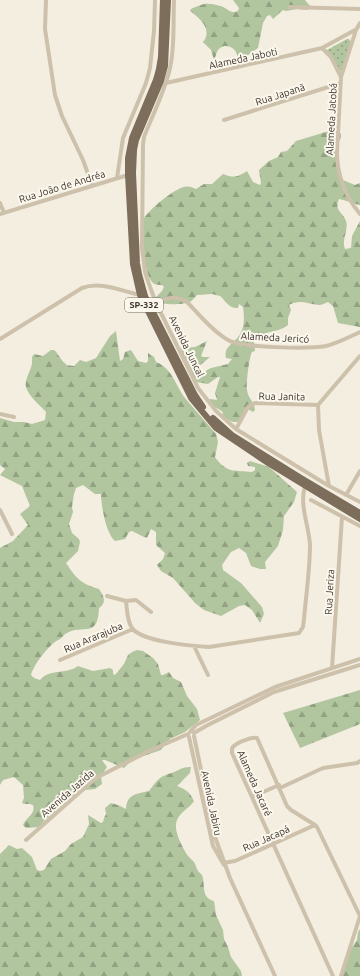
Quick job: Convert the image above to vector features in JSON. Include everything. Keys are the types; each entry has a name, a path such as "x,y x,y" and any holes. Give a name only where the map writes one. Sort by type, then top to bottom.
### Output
{"main road":[{"name":"SP-332","path":"163,0 162,57 156,80 132,138 129,149 128,175 133,264 142,296 191,398 223,434 360,519"},
{"name":"SP-332","path":"168,0 165,66 161,81 136,140 133,158 137,263 142,296 195,396 219,425 232,435 360,513"}],"street":[{"path":"46,0 45,29 55,95 62,116 83,160 92,185"},
{"path":"117,178 123,138 146,83 150,68 154,31 155,0"},
{"name":"Avenida Juncal","path":"174,0 172,54 166,83 142,145 142,248 148,284 202,394 216,411 236,429 329,486 360,502"},
{"path":"289,7 360,9"},
{"name":"Alameda Jatobá","path":"360,23 356,30 341,77 337,164 342,185 360,214"},
{"name":"Alameda Jaboti","path":"166,83 322,48 356,30"},
{"path":"322,48 331,57 341,77"},
{"name":"Rua Japanã","path":"224,120 341,83"},
{"name":"Rua João de Andréa","path":"2,213 128,175"},
{"path":"0,203 2,213"},
{"path":"0,339 82,288 88,286 94,285 108,287 142,296"},
{"name":"Alameda Jericó","path":"156,303 174,297 180,298 186,301 221,336 239,344 313,347 326,346 360,332"},
{"path":"329,486 319,430 318,404 360,356"},
{"name":"Rua Janita","path":"236,429 248,407 255,403 318,404"},
{"path":"0,414 14,417"},
{"path":"346,495 360,470"},
{"path":"126,602 129,619 133,629 146,637 194,646 209,647 296,634 302,630 304,619 310,544 304,503 305,486"},
{"path":"311,500 360,526"},
{"path":"0,510 12,534"},
{"name":"Rua Jeriza","path":"333,670 342,517"},
{"path":"107,596 126,602 136,600 151,612"},
{"name":"Rua Ararajuba","path":"60,660 133,629"},
{"path":"194,646 208,675"},
{"name":"Avenida Jazida","path":"26,840 96,778 149,751 191,734 274,692 360,660"},
{"name":"Avenida Jazida","path":"333,670 360,665"},
{"name":"Avenida Jabiru","path":"191,734 215,837 224,863 275,976"},
{"name":"Alameda Jacaré","path":"333,976 252,797 232,750 234,746 255,738 260,742 287,806 315,825 360,916"},
{"path":"252,797 323,768 357,763 360,761"},
{"name":"Rua Jacapá","path":"224,863 235,861 315,825"},
{"path":"341,976 360,916"}],"green space":[{"path":"233,0 305,0 311,7 307,10 283,10 273,19 270,15 267,16 263,23 258,48 248,55 239,67 236,66 238,59 237,53 229,46 223,46 220,48 214,60 211,50 203,42 206,38 206,29 198,17 190,11 198,6 209,4 236,12 239,8"},
{"path":"347,39 351,42 342,70 339,71 327,50"},
{"path":"329,131 339,132 341,134 341,138 337,143 338,162 343,180 355,185 360,183 360,205 339,199 337,206 347,225 344,242 345,249 351,248 352,236 360,221 360,327 338,323 333,306 328,302 319,305 297,302 289,305 291,310 288,318 288,325 279,330 262,335 254,342 255,351 252,352 250,360 247,387 255,410 253,412 248,409 240,420 234,422 222,415 223,412 212,405 209,400 217,400 215,393 220,377 208,384 196,382 180,350 182,348 195,347 207,341 201,356 210,357 198,367 196,371 198,375 211,368 228,364 232,359 226,358 228,347 237,339 243,326 243,307 239,304 238,308 232,307 220,296 212,294 197,295 190,302 183,304 156,302 156,297 164,287 162,285 156,285 149,278 144,253 143,220 156,206 174,192 184,187 196,189 204,184 212,184 223,174 235,177 247,171 253,182 260,185 259,170 269,161 278,157 281,152 287,151 296,141"},
{"path":"116,331 120,361 123,359 125,352 131,350 138,361 146,363 148,361 148,353 154,357 156,362 166,368 170,373 185,398 216,434 218,442 215,457 223,466 227,469 236,471 252,472 255,470 255,467 248,466 247,463 250,461 269,467 297,492 294,502 284,516 283,530 278,546 265,562 266,569 251,566 246,553 239,548 231,552 222,565 223,570 241,583 262,607 264,614 260,623 252,610 245,605 239,606 221,616 204,610 195,603 173,578 161,571 157,565 163,559 165,553 156,545 156,532 151,529 147,538 132,531 129,532 125,539 115,541 107,526 103,512 101,494 95,494 83,485 76,488 72,507 73,512 69,524 72,533 79,539 80,542 78,551 66,563 83,583 99,589 104,602 99,608 98,618 93,627 65,634 43,654 35,665 31,675 40,680 48,674 73,669 78,666 93,671 110,668 113,670 113,674 115,675 124,664 128,655 137,650 143,651 153,658 158,664 161,675 169,672 173,678 181,682 187,696 197,709 200,720 185,732 170,739 161,750 132,760 124,768 102,760 107,767 101,776 102,784 95,789 85,790 44,821 39,827 26,828 23,825 34,808 32,804 22,803 24,798 23,785 14,777 3,780 0,785 0,548 13,541 28,525 20,514 30,506 22,486 0,475 5,469 0,465 0,418 14,422 32,424 45,420 46,412 29,394 26,385 34,354 43,356 51,350 54,350 66,365 74,366 80,360 86,362 96,358 110,336"},
{"path":"360,690 360,724 300,748 283,713"},
{"path":"191,767 190,773 177,786 187,791 194,801 179,817 176,828 186,853 202,875 205,894 214,901 216,915 223,930 224,939 231,957 241,971 242,976 0,976 0,854 9,845 17,849 22,848 32,857 37,870 44,870 51,859 65,851 71,844 83,837 89,824 88,815 101,823 103,822 106,814 105,808 111,803 126,809 130,798 140,793 149,791 162,777 183,768"},
{"path":"360,929 360,976 342,976 349,952 357,940"}]}
